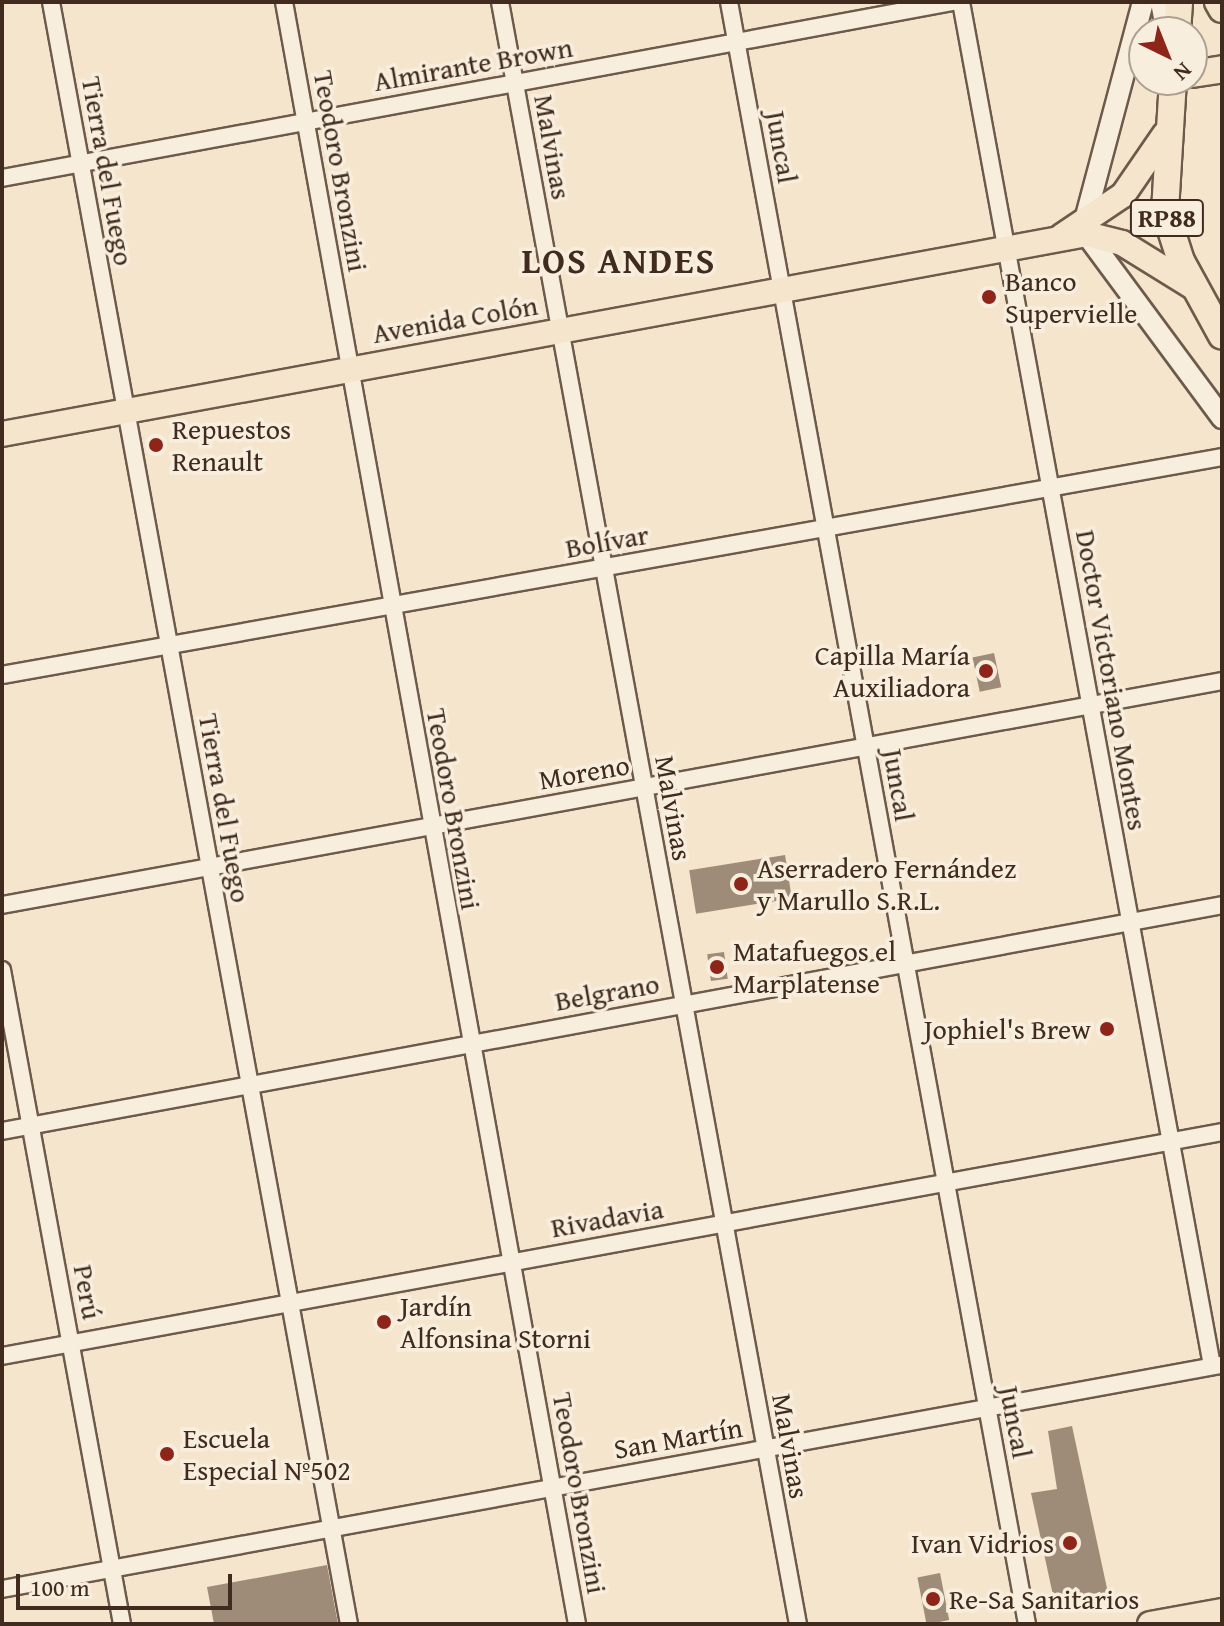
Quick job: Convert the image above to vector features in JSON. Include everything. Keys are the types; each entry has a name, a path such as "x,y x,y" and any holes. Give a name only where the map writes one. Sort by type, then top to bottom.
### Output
{"highway":[{"path":"1218,2 1222,9"},
{"name":"RP88","path":"1171,96 1166,128 1165,211 1222,336"},
{"name":"Avenida Colón","path":"1166,128 1180,96"}],"main road":[{"name":"Avenida Colón","path":"2,434 1060,237 1085,227 1136,181 1166,128"},
{"path":"1085,227 1122,243 1207,304"},
{"path":"1150,1624 1222,1611"}],"street":[{"name":"Tierra del Fuego","path":"51,2 349,1624"},
{"name":"Teodoro Bronzini","path":"284,2 352,370 390,606 577,1624"},
{"name":"Malvinas","path":"500,2 798,1624"},
{"name":"Juncal","path":"729,2 1027,1624"},
{"name":"Almirante Brown","path":"2,178 953,2"},
{"name":"Doctor Victoriano Montes","path":"961,2 1003,247 1051,488 1171,1142 1217,1366"},
{"path":"1143,2 1085,227 1222,418"},
{"name":"Bolívar","path":"2,675 1222,457"},
{"name":"Moreno","path":"2,905 1222,681"},
{"name":"Belgrano","path":"2,1131 1222,905"},
{"name":"Perú","path":"2,970 122,1624"},
{"name":"Rivadavia","path":"2,1356 1222,1132"},
{"name":"San Martín","path":"2,1589 1217,1366"}],"building":[{"name":"Capilla María Auxiliadora","path":"994,653 1001,687 980,692 972,658"},
{"name":"Aserradero Fernández y Marullo S.R.L.","path":"785,855 792,898 696,914 689,870"},
{"name":"Matafuegos el Marplatense","path":"724,952 728,979 711,981 707,954"},
{"name":"Ivan Vidrios","path":"1072,1426 1108,1593 1054,1600 1031,1493 1057,1489 1048,1431"},
{"path":"327,1565 338,1624 214,1624 207,1587"},
{"name":"Re-Sa Sanitarios","path":"940,1573 949,1620 926,1624 917,1577"}],"place":[{"name":"Banco Supervielle","path":"989,297"},
{"name":"Repuestos Renault","path":"156,445"},
{"name":"Capilla María Auxiliadora","path":"986,671"},
{"name":"Aserradero Fernández y Marullo S.R.L.","path":"741,884"},
{"name":"Matafuegos el Marplatense","path":"717,967"},
{"name":"Jophiel's Brew","path":"1107,1029"},
{"name":"Jardín Alfonsina Storni","path":"384,1322"},
{"name":"Escuela Especial Nº502","path":"167,1454"},
{"name":"Ivan Vidrios","path":"1070,1543"},
{"name":"Re-Sa Sanitarios","path":"933,1599"}],"district":[{"name":"LOS ANDES","path":"619,260"}]}
